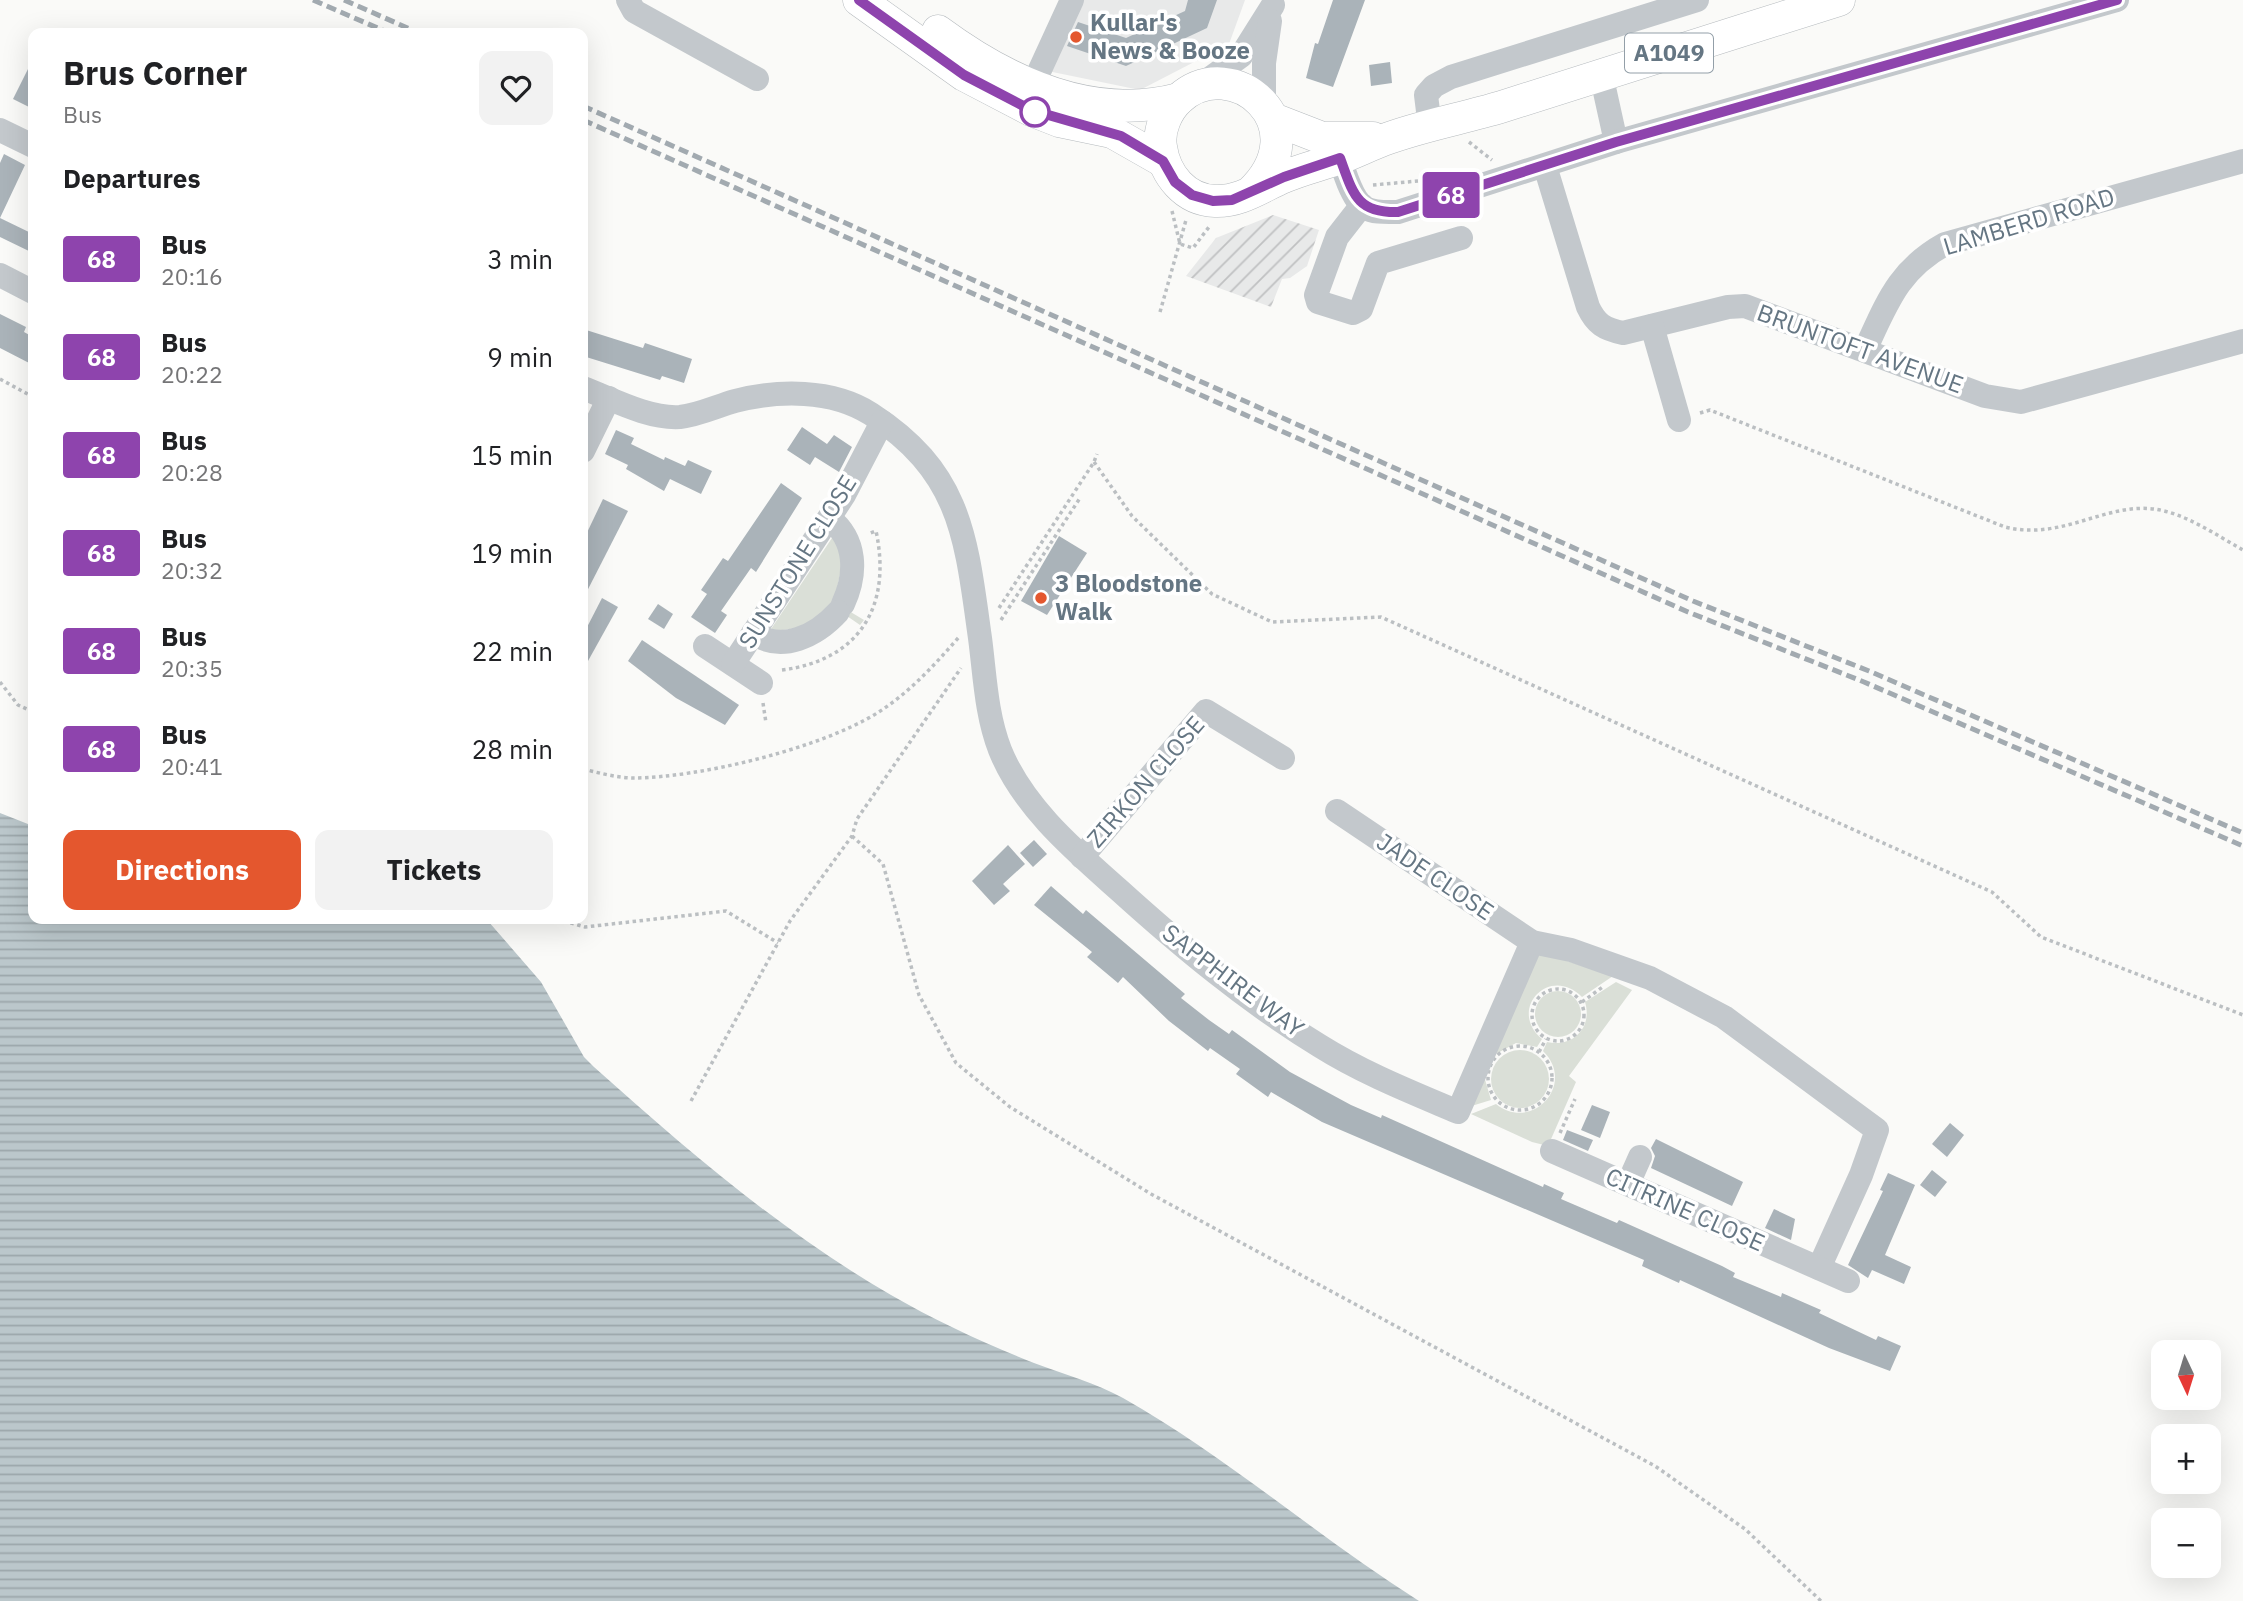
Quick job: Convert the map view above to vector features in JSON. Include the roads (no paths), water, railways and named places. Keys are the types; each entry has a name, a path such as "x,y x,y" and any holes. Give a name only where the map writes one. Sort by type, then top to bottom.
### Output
{"main road":[{"path":"859,0 975,81 1031,110 1059,121 1112,132 1163,161"},
{"path":"894,0 962,49 1032,87 1116,108 1155,106 1206,85 1233,85 1269,111 1278,140 1276,158 1267,177 1250,193 1232,200 1213,201 1192,195 1175,182 1163,161 1161,131 1168,112 1185,95"},
{"name":"A1049","path":"1250,193 1337,149 1430,127 1839,0"},
{"name":"A1049","path":"1269,111 1295,130 1337,149"}],"street":[{"path":"628,0 634,11 757,79"},
{"path":"1032,87 1072,0"},
{"path":"1430,127 1426,95 1434,86 1451,77 1696,0"},
{"path":"1337,149 1350,187 1362,205 1381,212 1398,212 1616,142 2117,0"},
{"path":"1185,95 1225,71 1241,56 1274,3"},
{"path":"1269,111 1264,63 1274,3"},
{"path":"1601,74 1616,142"},
{"path":"0,130 28,144"},
{"name":"LAMBERD ROAD","path":"1865,350 1895,286 1927,254 1945,244 2243,161"},
{"name":"BRUNTOFT AVENUE","path":"1545,166 1595,322 1608,330 1623,333 1728,307 1745,306 1985,396 2021,402 2243,341"},
{"path":"1362,205 1337,237 1317,295 1318,302 1353,313 1361,309 1378,263 1461,238"},
{"path":"0,275 28,289"},
{"path":"1652,326 1679,420"},
{"name":"SAPPHIRE WAY","path":"588,390 659,415 681,417 769,394 802,394 837,400 867,411 910,442 933,467 952,501 962,535 972,646 987,704 1000,751 1035,808 1082,857 1204,963 1261,1007 1321,1047 1371,1074 1458,1112 1532,942"},
{"path":"588,441 609,398"},
{"name":"SUNSTONE CLOSE","path":"733,664 829,518 882,422"},
{"path":"753,633 778,642 804,638 826,625 840,608 850,588 854,566 847,539 829,518"},
{"name":"SUNSTONE CLOSE","path":"705,646 761,683"},
{"name":"ZIRKON CLOSE","path":"1082,857 1206,711 1283,758"},
{"name":"JADE CLOSE","path":"1337,811 1532,942"},
{"path":"1532,942 1584,954 1686,995 1762,1043 1877,1130 1861,1175 1819,1268"},
{"name":"CITRINE CLOSE","path":"1552,1151 1848,1281"},
{"path":"1628,1184 1640,1157"}],"railway":[{"path":"313,0 377,28"},
{"path":"344,0 408,28"},
{"path":"588,108 1693,601 1869,671 2243,833"},
{"path":"588,122 1688,612 1864,682 2243,846"}],"place":[{"name":"Kullar's News & Booze","path":"1076,37"},
{"name":"3 Bloodstone Walk","path":"1041,598"}]}
